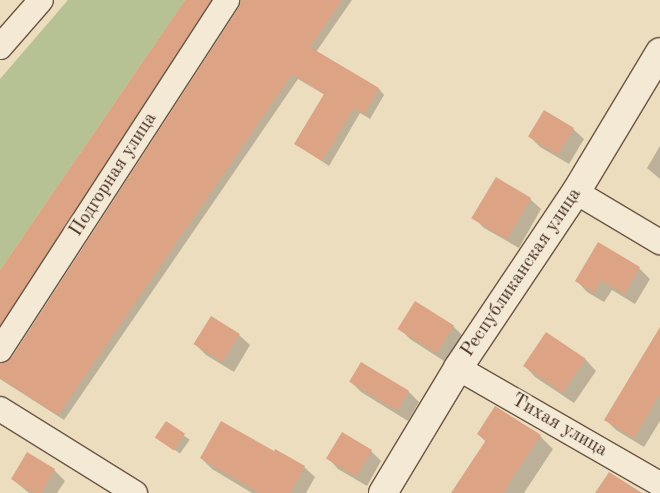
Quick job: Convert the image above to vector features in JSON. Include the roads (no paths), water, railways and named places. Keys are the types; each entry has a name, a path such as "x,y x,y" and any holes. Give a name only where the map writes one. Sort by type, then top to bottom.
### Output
{"street":[{"path":"0,47 41,0"},
{"name":"Подгорная улица","path":"0,350 227,0"},
{"name":"Республиканская улица","path":"383,493 458,368 576,192 660,52"},
{"path":"576,192 660,242"},
{"name":"Тихая улица","path":"458,368 660,484"},
{"path":"0,410 135,493"}]}
